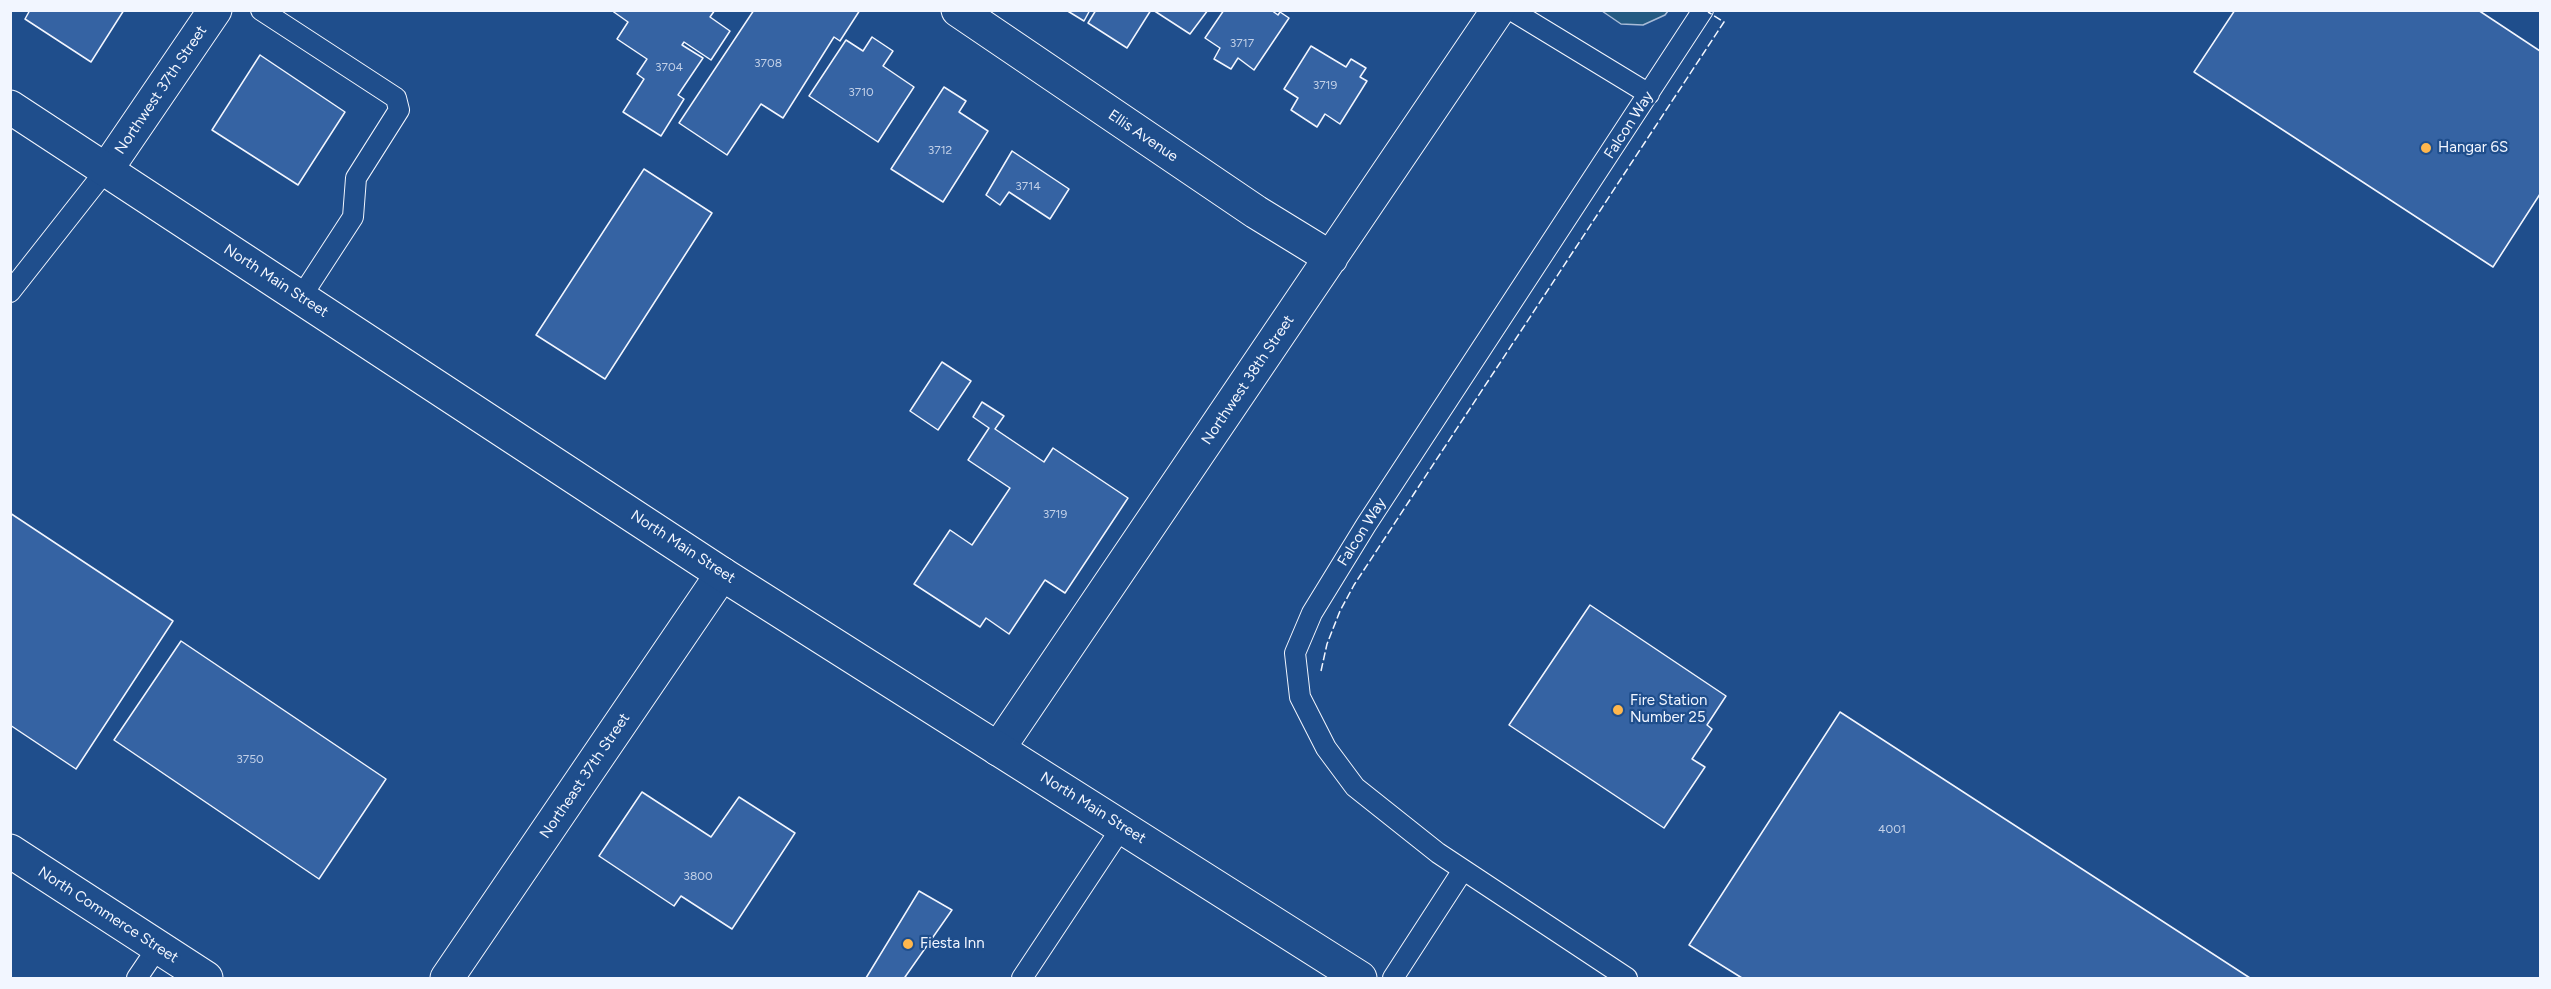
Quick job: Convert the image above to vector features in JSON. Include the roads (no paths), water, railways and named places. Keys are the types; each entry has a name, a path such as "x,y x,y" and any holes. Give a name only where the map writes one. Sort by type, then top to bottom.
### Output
{"street":[{"name":"Northwest 37th Street","path":"106,170 215,10"},
{"name":"Ellis Avenue","path":"958,10 1256,212 1331,258"},
{"name":"Northwest 38th Street","path":"998,749 1498,10"},
{"name":"North Main Street","path":"10,107 722,574 1360,978"},
{"name":"Northeast 37th Street","path":"447,978 722,574"},
{"name":"North Commerce Street","path":"10,850 206,978"}],"lane":[{"path":"261,10 396,98 399,110 356,178 353,217 301,297"},
{"path":"1511,10 1649,94"},
{"name":"Falcon Way","path":"1627,978 1462,870 1355,788 1326,748 1300,697 1295,652 1312,613 1366,525 1703,10"},
{"path":"10,292 106,170"},
{"path":"1022,978 1122,827"},
{"path":"1393,978 1462,870"},
{"path":"137,978 158,947"}],"place":[{"name":"Hangar 6S","path":"2426,148"},
{"name":"Fire Station Number 25","path":"1618,710"},
{"name":"Fiesta Inn","path":"908,944"}]}
